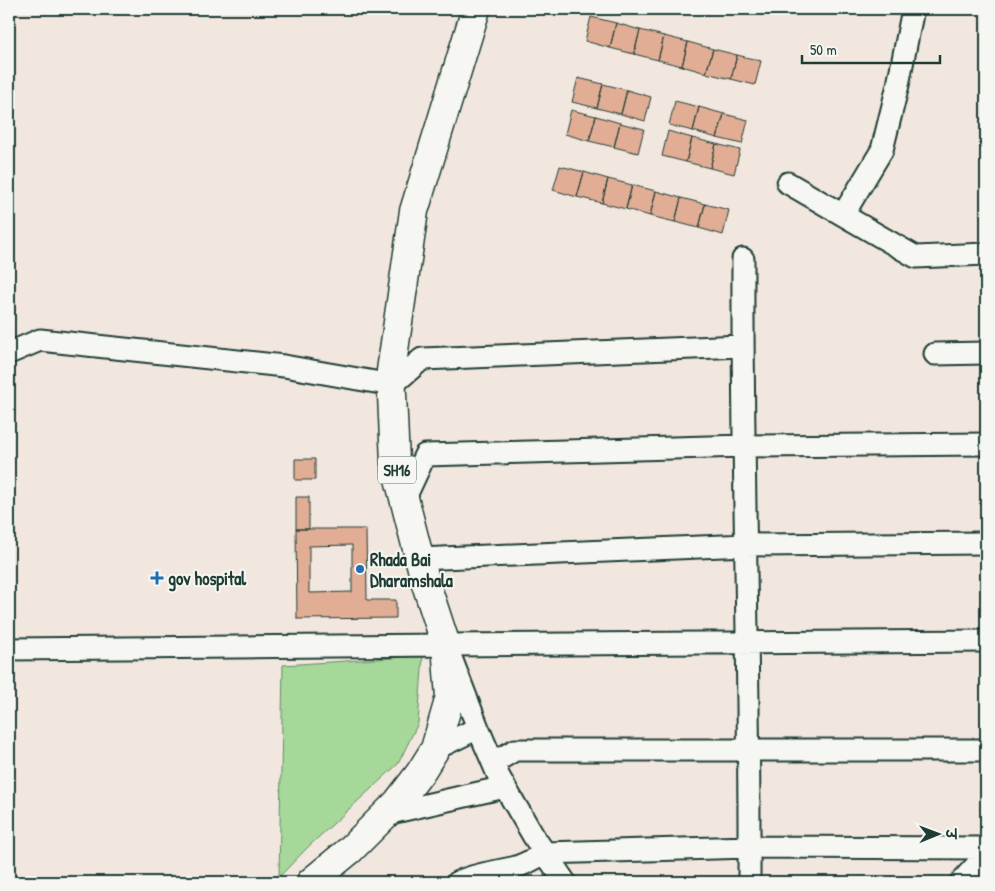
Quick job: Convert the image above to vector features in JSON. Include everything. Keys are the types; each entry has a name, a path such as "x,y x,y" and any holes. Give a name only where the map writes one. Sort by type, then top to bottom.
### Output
{"main road":[{"name":"SH16","path":"311,882 350,850 397,803 420,774 435,749 450,697 446,645 419,559 395,463 392,371 414,211 476,9"}],"street":[{"path":"843,215 882,150 898,85 913,9"},
{"path":"788,183 916,257 986,254"},
{"path":"743,259 742,346 748,643 749,882"},
{"path":"9,354 40,340 284,366 392,385 422,359 742,346"},
{"path":"935,354 986,353"},
{"path":"404,500 425,455 745,446 986,444"},
{"path":"419,559 746,545 986,543"},
{"path":"9,648 986,641"},
{"path":"446,645 478,728 505,787 565,882"},
{"path":"435,749 478,728"},
{"path":"493,762 515,750 986,750"},
{"path":"386,814 505,787"},
{"path":"458,882 490,871 518,866 545,853 749,847 986,848"},
{"path":"961,882 986,855"}],"green space":[{"path":"423,656 418,723 398,764 308,847 279,877 283,665"}],"building":[{"path":"591,17 616,23 610,48 585,41"},
{"path":"616,23 640,30 634,54 610,48"},
{"path":"640,30 664,36 658,60 634,54"},
{"path":"664,36 688,42 682,66 658,60"},
{"path":"688,42 713,49 706,73 682,66"},
{"path":"713,49 737,55 731,79 706,73"},
{"path":"737,55 761,61 755,85 731,79"},
{"path":"578,78 603,84 597,108 572,102"},
{"path":"603,84 627,90 621,114 597,108"},
{"path":"627,90 651,97 645,121 621,114"},
{"path":"675,101 699,107 693,131 669,125"},
{"path":"699,107 724,114 717,138 693,131"},
{"path":"571,110 596,116 589,141 565,134"},
{"path":"724,114 748,120 742,144 717,138"},
{"path":"596,116 620,123 614,147 589,141"},
{"path":"620,123 644,129 638,153 614,147"},
{"path":"668,131 692,138 686,162 662,156"},
{"path":"692,138 716,144 710,168 686,162"},
{"path":"716,144 740,150 734,174 710,168"},
{"path":"560,166 584,172 577,197 553,190"},
{"path":"584,172 608,179 602,203 577,197"},
{"path":"608,179 632,185 626,209 602,203"},
{"path":"632,185 656,191 650,216 626,209"},
{"path":"656,191 681,198 675,222 650,216"},
{"path":"681,198 705,204 699,228 675,222"},
{"path":"705,204 729,210 723,235 699,228"},
{"path":"295,459 315,459 315,480 295,480"},
{"path":"296,497 309,497 309,529 296,529"},
{"name":"Rhada Bai Dharamshala","path":"296,529 366,529 367,600 396,600 396,618 297,619","holes":["352,545 352,592 309,593 309,546"]}],"place":[{"name":"Rhada Bai Dharamshala","path":"360,569"},
{"name":"gov hospital","path":"157,578"}]}
